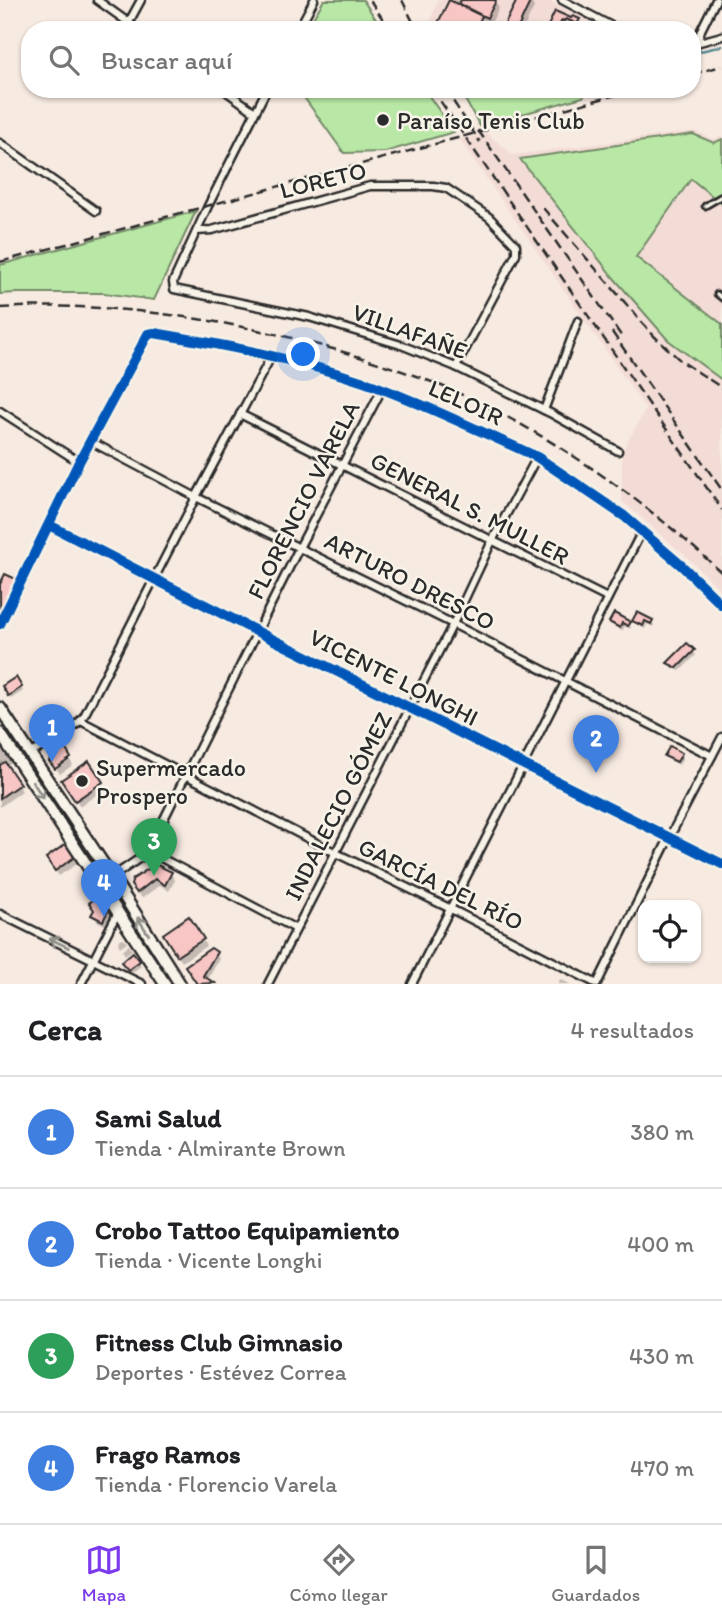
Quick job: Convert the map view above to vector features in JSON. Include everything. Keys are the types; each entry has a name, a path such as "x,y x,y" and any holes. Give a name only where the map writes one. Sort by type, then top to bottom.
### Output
{"main road":[{"path":"0,708 180,984"},
{"path":"0,733 165,984"}],"street":[{"path":"97,0 128,21"},
{"path":"130,21 141,0"},
{"path":"303,21 314,0"},
{"path":"562,0 603,21"},
{"path":"579,8 583,0"},
{"path":"701,30 716,0"},
{"path":"701,42 722,36"},
{"path":"236,98 255,112"},
{"path":"197,230 262,98"},
{"path":"0,143 96,211"},
{"name":"LORETO","path":"197,230 212,230 370,186 446,188 489,217 512,240 517,252 456,367"},
{"name":"VILLAFAÑE","path":"197,230 173,282 174,289 322,321 401,345 456,367 544,410 618,451"},
{"path":"544,410 578,321"},
{"name":"LELOIR","path":"90,441 148,334 272,355 382,389 537,457 624,516 722,605"},
{"path":"30,754 81,721 272,355"},
{"name":"FLORENCIO VARELA","path":"112,877 148,851 341,465 382,389"},
{"path":"0,411 79,462"},
{"name":"GENERAL S. MULLER","path":"240,414 607,598"},
{"path":"0,624 90,441"},
{"name":"ARTURO DRESCO","path":"90,441 712,756"},
{"name":"INDALECIO GÓMEZ","path":"268,984 537,457"},
{"name":"VICENTE LONGHI","path":"49,525 722,864"},
{"path":"412,984 642,531"},
{"name":"GARCÍA DEL RÍO","path":"81,721 597,984"},
{"path":"597,984 722,737"},
{"path":"148,851 296,929"},
{"path":"81,984 118,912"},
{"path":"0,914 142,984"}],"lane":[{"path":"705,206 722,196"},
{"path":"717,294 722,298"}],"shaded area":[{"path":"438,0 547,0 590,21 430,21"},
{"path":"694,131 713,139 722,136 722,591 622,501 622,451 646,409 460,140 487,133 513,155"}],"green space":[{"path":"324,0 363,0 377,21 311,21"},
{"name":"Paraíso Tenis Club","path":"304,98 430,98 454,132 385,152 344,153"},
{"path":"464,98 579,98 480,126"},
{"path":"693,134 714,143 722,139 722,204 691,179 636,257 722,324 722,380 668,340 613,277 520,159"},
{"path":"196,211 154,300 104,293 0,294 0,265"}],"building":[{"path":"449,0 482,16 480,21 439,21"},
{"path":"461,0 496,1 487,18 459,4"},
{"path":"517,0 531,0 521,21 506,21"},
{"path":"555,11 580,19 579,21 550,21"},
{"path":"5,574 16,579 0,611 0,584"},
{"path":"637,612 653,620 651,624 645,621 643,626 632,621"},
{"path":"614,613 631,622 628,626 622,623 620,628 609,622"},
{"path":"687,643 695,650 677,668 667,663"},
{"path":"16,677 22,687 8,696 2,686"},
{"path":"64,746 71,758 55,769 49,761 52,754"},
{"path":"670,746 682,753 677,762 664,756"},
{"name":"Supermercado Prospero","path":"89,761 103,782 75,801 61,780"},
{"path":"5,762 20,784 0,798 0,765"},
{"path":"67,843 76,856 55,871 46,858"},
{"path":"157,865 172,872 165,885 155,879 137,893 131,885 133,879"},
{"path":"100,895 107,906 103,921 91,915 94,910 89,903"},
{"path":"189,916 204,939 177,956 163,934"},
{"path":"211,948 217,952 203,976 215,983 197,984 185,966"},
{"path":"133,952 140,961 128,970 121,962"}],"waterway":[{"path":"701,51 722,46"}],"railway":[{"path":"370,0 384,21"},
{"path":"402,0 412,21"},
{"path":"701,72 722,66"},
{"path":"438,98 722,510"},
{"path":"451,98 480,142"},
{"path":"0,262 605,98"},
{"path":"478,130 622,337"},
{"path":"543,208 654,336 681,361 722,388"},
{"path":"0,308 84,307 194,318 296,339 416,376 499,413 579,460 654,514 722,573"},
{"path":"612,332 722,490"}],"cycle path":[{"path":"0,624 79,462 148,334 154,333 260,353 364,382 537,457 624,516 722,605"},
{"path":"49,525 722,864"}],"place":[{"name":"Paraíso Tenis Club","path":"383,120"},
{"name":"Sami Salud","path":"52,762"},
{"name":"Crobo Tattoo Equipamiento","path":"596,773"},
{"name":"Supermercado Prospero","path":"82,781"},
{"name":"Fitness Club Gimnasio","path":"154,876"},
{"name":"Frago Ramos","path":"104,917"}]}
